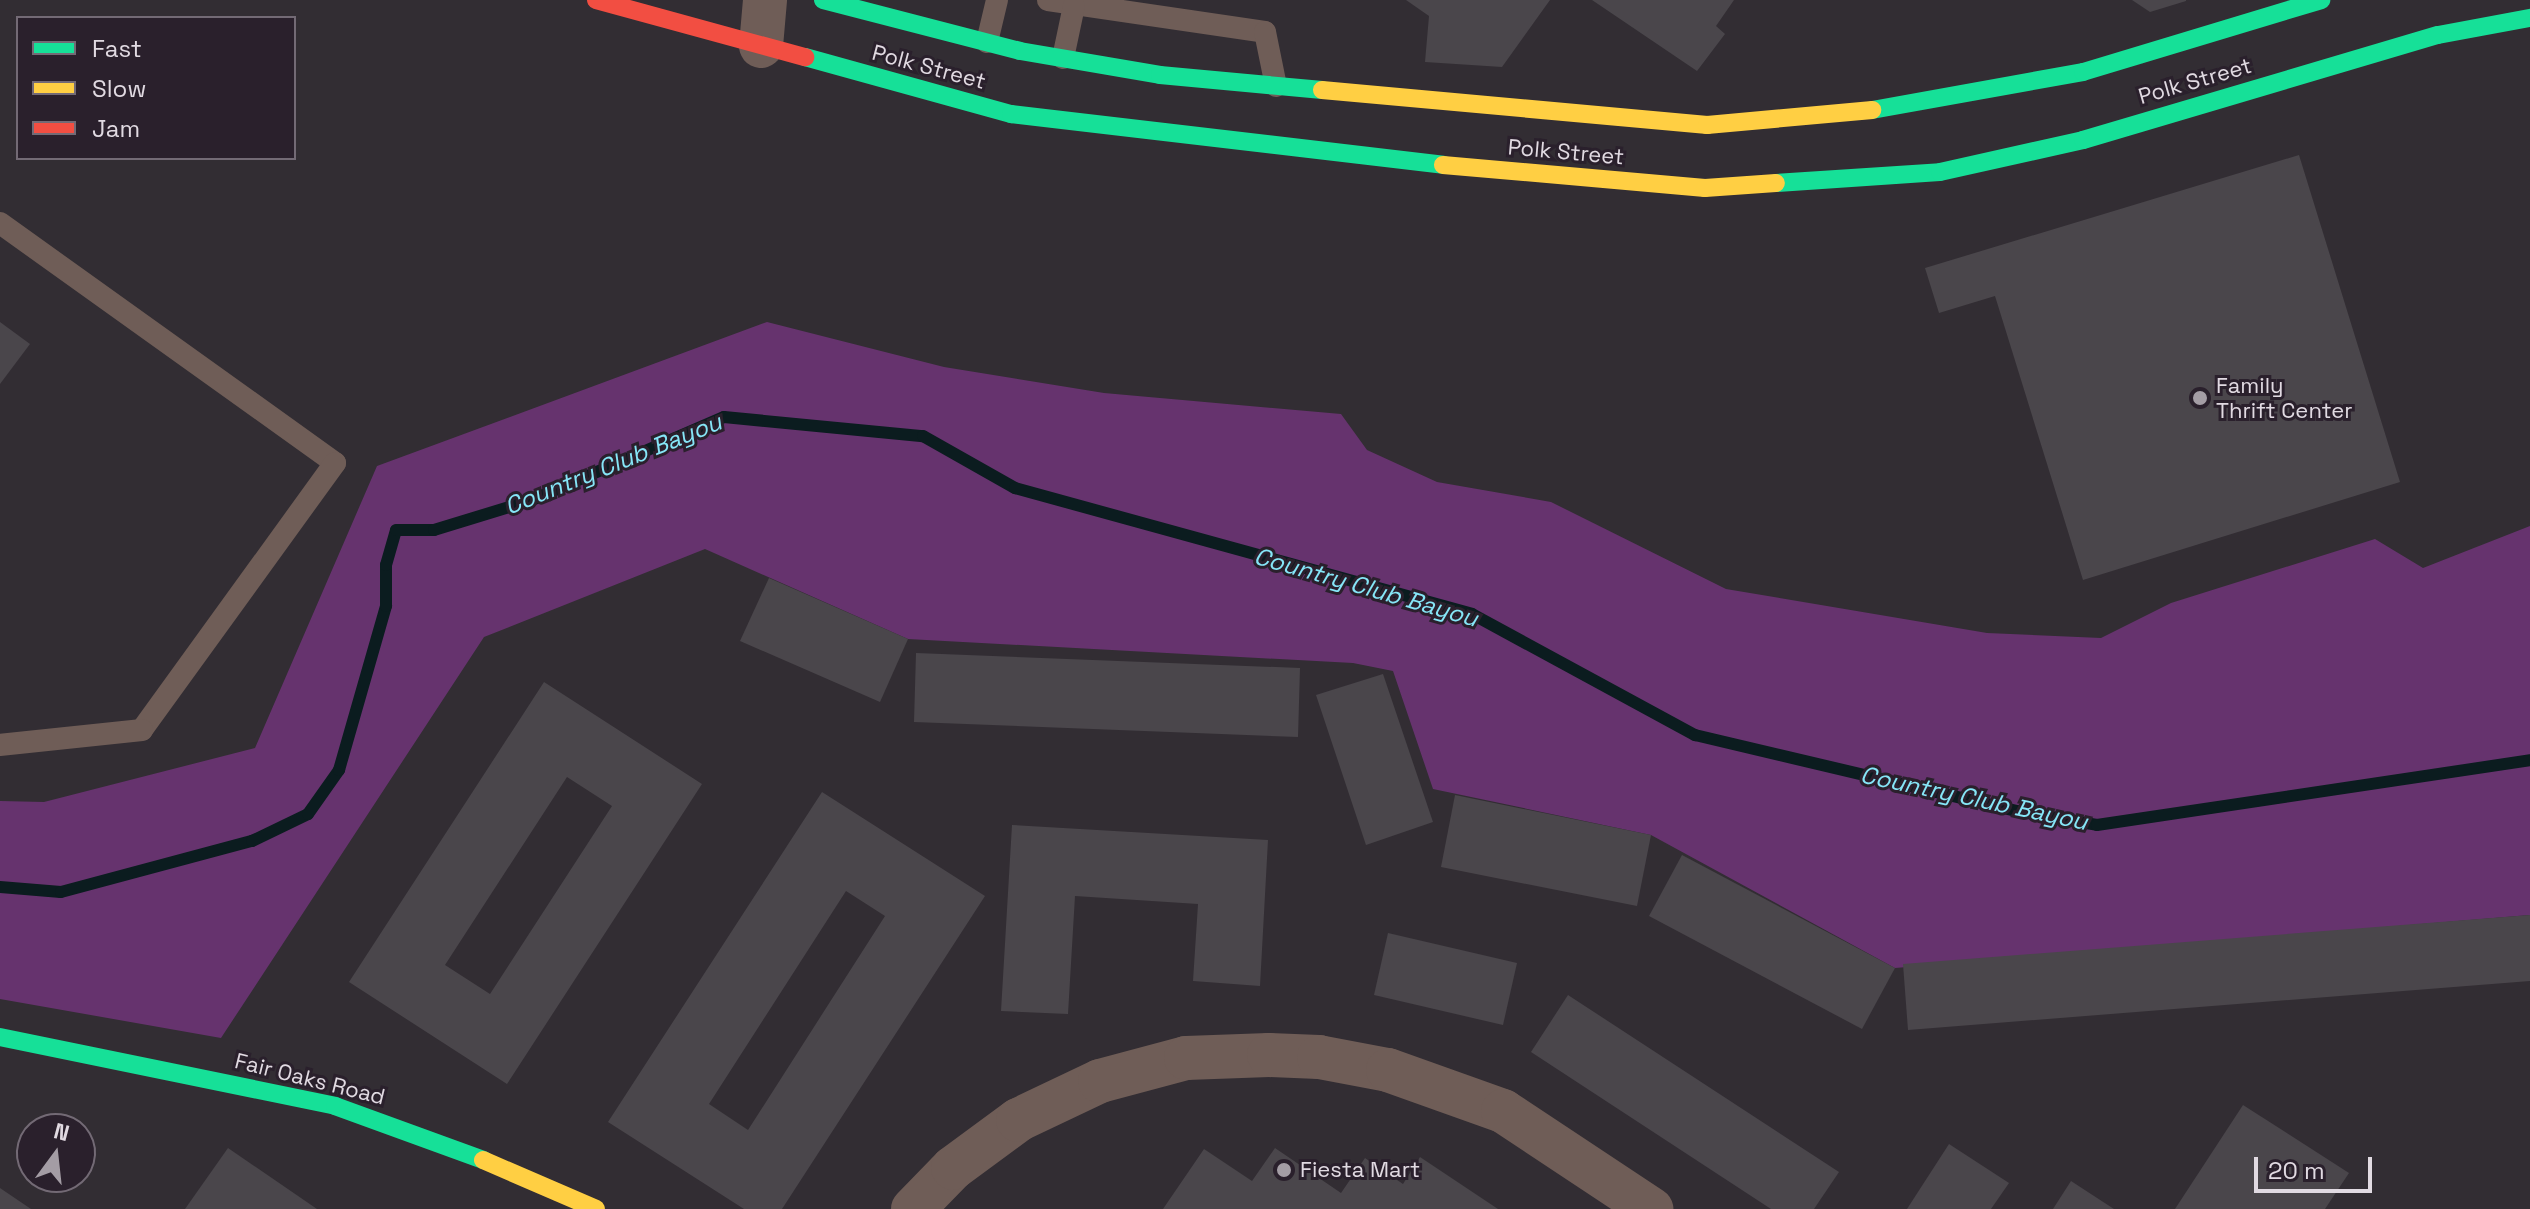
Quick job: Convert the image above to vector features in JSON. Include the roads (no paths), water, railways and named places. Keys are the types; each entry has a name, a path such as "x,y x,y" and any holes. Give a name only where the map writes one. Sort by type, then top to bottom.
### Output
{"main road":[{"name":"Polk Street","path":"596,0 1011,114 1170,139 1705,188 1802,186 1940,172 2038,150 2438,35 2530,18"},
{"name":"Polk Street","path":"823,0 1063,58 1276,86 1707,125 1828,118 2083,72 2321,0"},
{"path":"2015,84 2038,150"},
{"name":"Fair Oaks Road","path":"0,1037 335,1106 434,1138 596,1209"}],"street":[{"path":"761,46 765,0"},
{"path":"913,1209 953,1168 1018,1120 1100,1081 1186,1058 1319,1057 1388,1070 1503,1111 1651,1209"}],"lane":[{"path":"987,42 997,0"},
{"path":"1048,0 1265,32 1276,86"},
{"path":"1063,58 1074,6"},
{"path":"0,223 335,463 142,730 0,745"}],"waterway":[{"name":"Country Club Bayou","path":"0,887 61,892 252,841 308,814 339,770 386,606 386,565 396,530 434,530 532,500 724,417 923,436 1015,488 1472,614 1695,735 2017,811 2097,825 2530,760"}],"place":[{"name":"Family Thrift Center","path":"2200,398"},
{"name":"Fiesta Mart","path":"1284,1170"}]}
